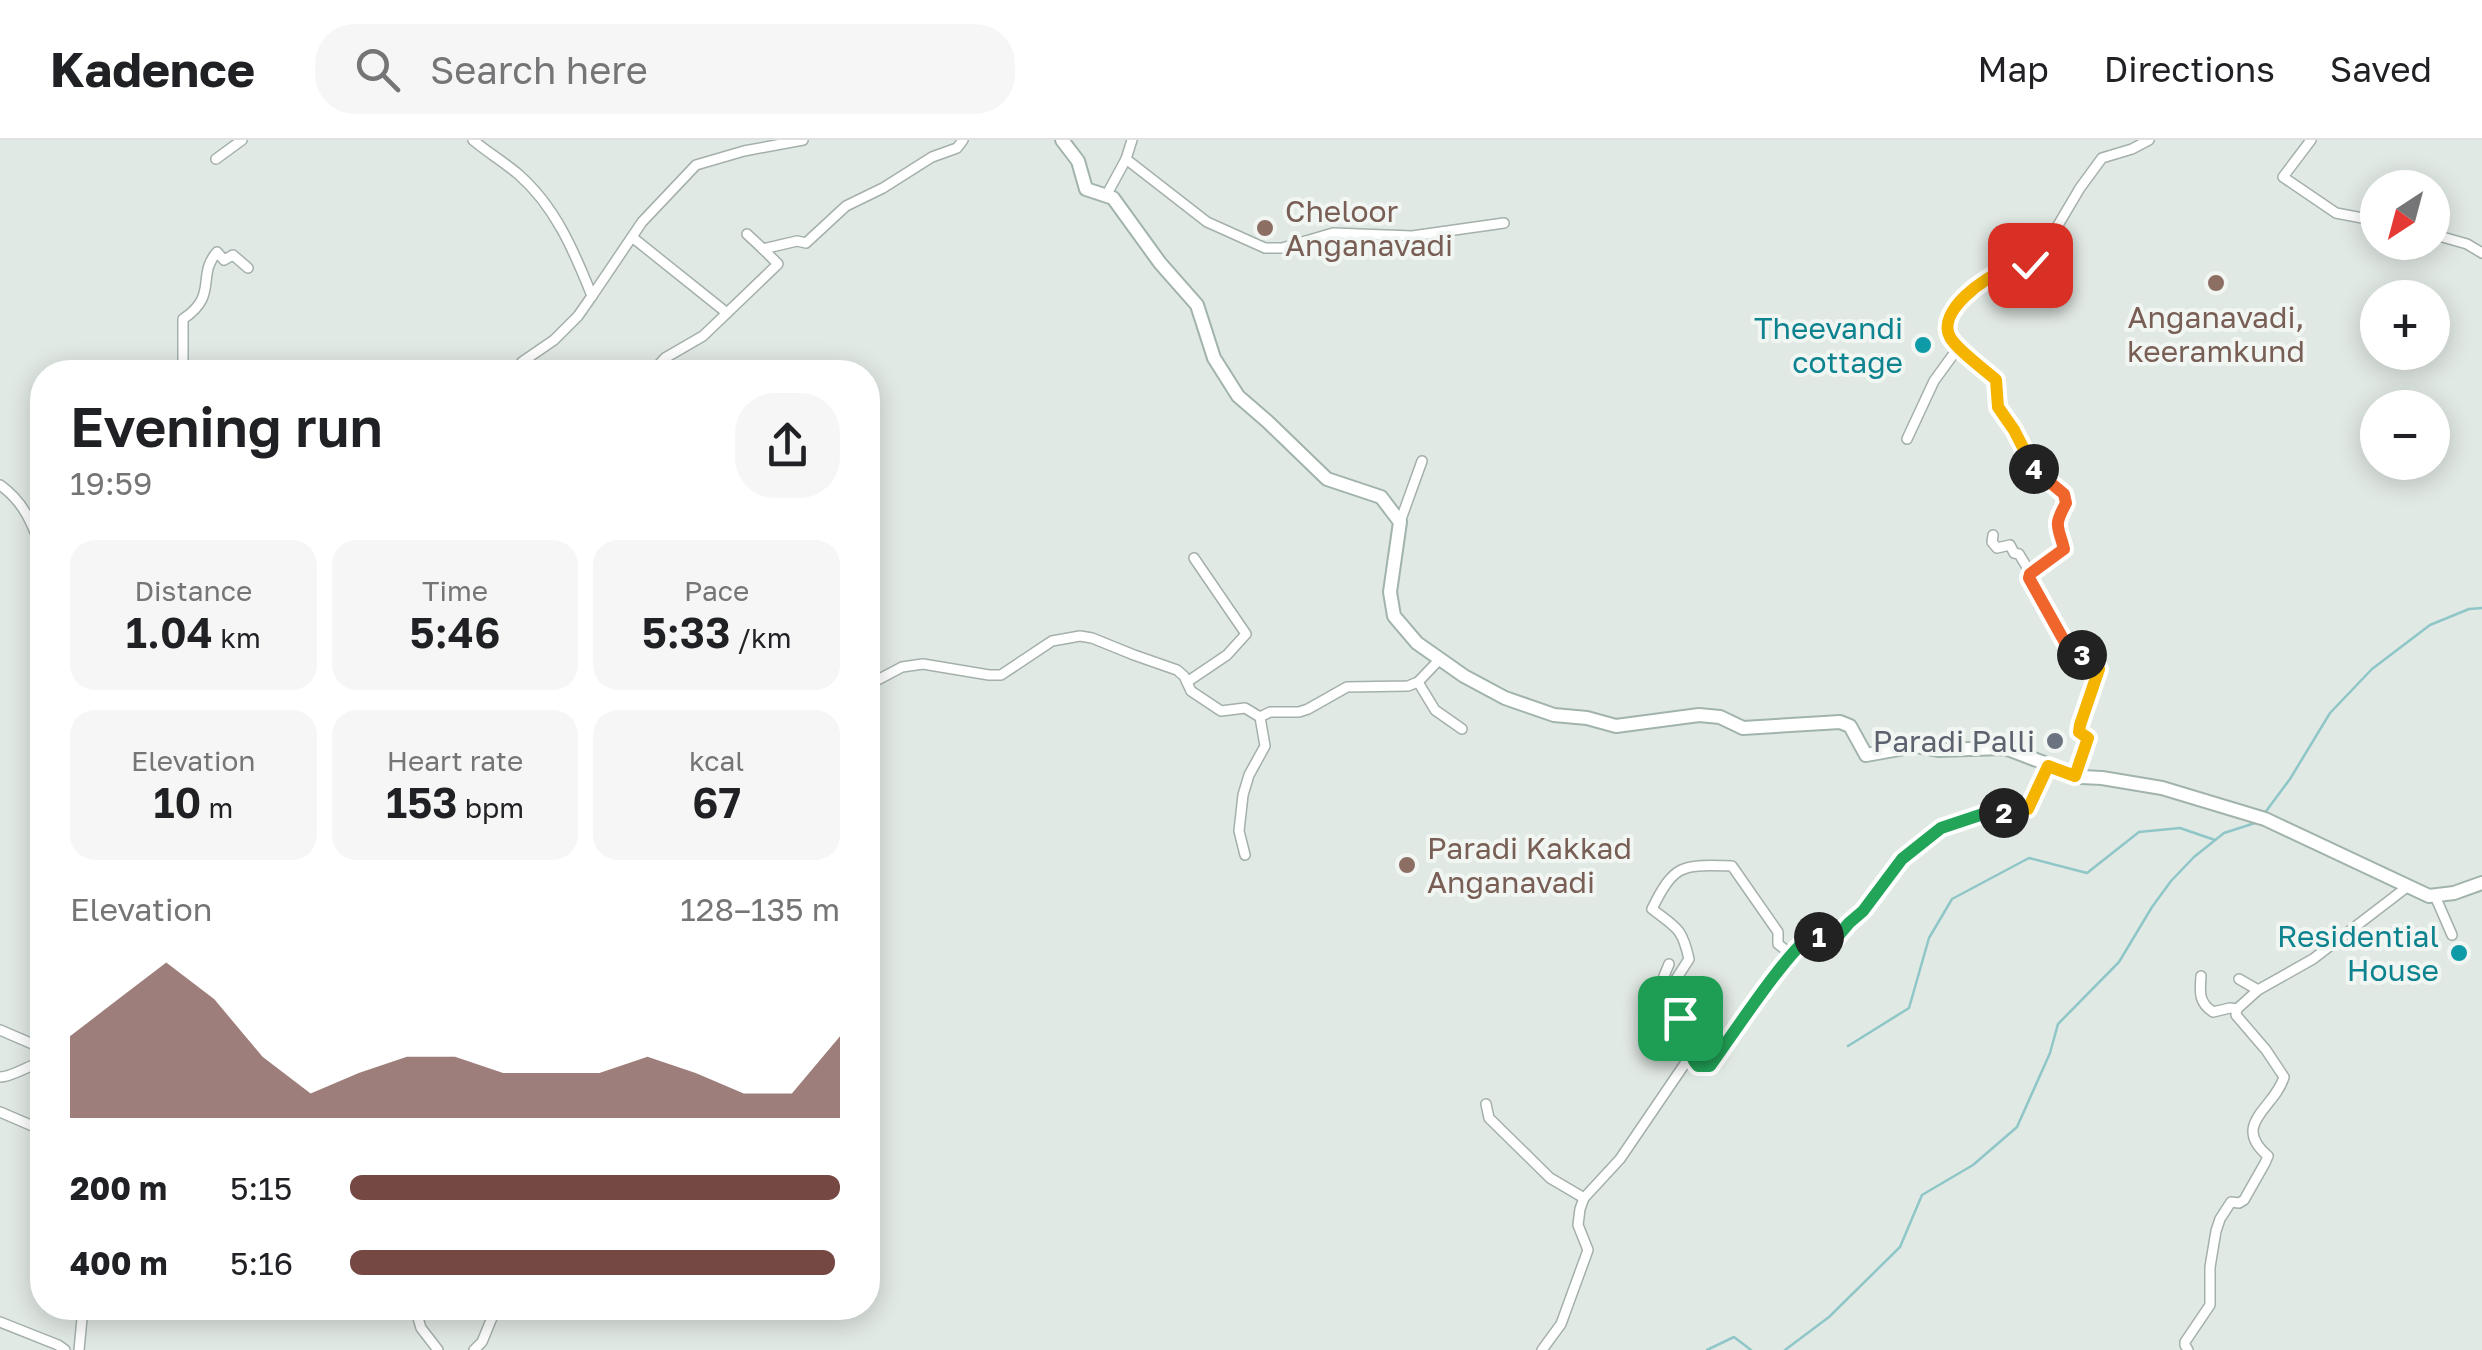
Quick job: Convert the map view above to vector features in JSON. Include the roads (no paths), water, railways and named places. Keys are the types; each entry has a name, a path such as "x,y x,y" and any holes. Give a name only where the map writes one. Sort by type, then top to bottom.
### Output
{"main road":[{"path":"1062,140 1078,161 1086,190 1114,198 1160,263 1198,305 1214,358 1238,396 1327,480 1381,497 1400,522 1390,592 1394,616 1418,643 1464,676 1505,698 1568,718 1587,718 1616,726 1699,715 1720,718 1743,728 1840,722 1850,726 1866,755 1916,746 1938,750 2006,748 2075,776 2162,788 2265,819 2429,896 2454,894 2482,882"}],"street":[{"path":"216,159 242,140"},
{"path":"473,140 520,175 550,208 592,296"},
{"path":"525,360 554,340 578,316 642,222 696,166 744,151 803,140"},
{"path":"763,249 797,241 806,243 846,206 932,157 957,148 962,140"},
{"path":"1106,196 1132,140"},
{"path":"2030,574 2064,549 2058,534 2058,518 2066,499 2032,468 2022,443 1998,407 1996,380 1958,348 1947,332 1947,319 1964,297 1998,274 2038,260 2050,247 2051,237 2102,158 2149,140"},
{"path":"2311,140 2283,177 2336,213 2360,217"},
{"path":"1126,160 1207,222 1265,248 1282,248 1333,232 1412,236 1504,223"},
{"path":"663,360 703,336 778,264 747,234"},
{"path":"632,237 727,313"},
{"path":"2450,239 2482,254"},
{"path":"182,360 182,319 200,307 210,260 217,252 224,260 233,255 248,268"},
{"path":"1907,439 1934,380 1958,348"},
{"path":"1400,522 1422,461"},
{"path":"0,485 12,493 30,517"},
{"path":"1993,535 1992,542 1997,548 2010,546 2019,554 2067,646 2090,658 2099,669 2080,725 2079,732 2088,738 2075,776"},
{"path":"1187,682 1227,655 1246,634 1194,558"},
{"path":"880,679 902,667 923,664 1001,675 1052,641 1080,636 1177,670 1191,690 1220,711 1245,708 1260,717 1266,746 1242,795 1240,831 1245,854"},
{"path":"1260,717 1270,712 1308,710 1347,686 1408,686 1418,682 1440,659"},
{"path":"1418,682 1435,710 1462,729"},
{"path":"1669,964 1664,976 1678,1000 1676,1008 1686,1030 1691,1059 1698,1066 1710,1066 1812,934 1832,943 1863,911 1902,859 1941,828 1986,813 2028,809 2048,766"},
{"path":"1671,987 1688,959 1686,944 1681,931 1652,909 1674,873 1695,865 1732,866 1778,932 1778,944 1792,955"},
{"path":"2187,1350 2185,1342 2210,1304 2210,1267 2220,1219 2232,1202 2244,1200 2268,1156 2254,1139 2256,1115 2272,1101 2284,1077 2236,1016 2237,1009 2258,990 2314,959 2407,887"},
{"path":"2436,896 2452,935"},
{"path":"2201,976 2200,996 2206,1007 2213,1012 2237,1009"},
{"path":"2238,979 2258,990"},
{"path":"0,1030 30,1043"},
{"path":"1542,1350 1560,1324 1588,1250 1578,1226 1584,1198 1620,1159 1691,1059"},
{"path":"0,1076 30,1065"},
{"path":"1486,1104 1489,1118 1550,1178 1584,1198"},
{"path":"0,1112 30,1125"},
{"path":"78,1350 82,1320"},
{"path":"419,1320 438,1350"},
{"path":"474,1350 491,1320"},
{"path":"0,1322 65,1350"}],"waterway":[{"path":"2264,814 2330,713 2372,669 2430,625 2469,609 2482,608"},
{"path":"1785,1350 1829,1317 1900,1247 1922,1195 1973,1165 2017,1127 2050,1053 2058,1024 2119,962 2152,907 2194,857 2224,833 2255,823"},
{"path":"1848,1046 1909,1008 1929,938 1952,899 2029,858 2087,873 2139,832 2180,828 2215,840"},
{"path":"1707,1350 1734,1337 1751,1350"}],"place":[{"name":"Cheloor Anganavadi","path":"1265,228"},
{"name":"Anganavadi, keeramkund","path":"2216,283"},
{"name":"Theevandi cottage","path":"1923,345"},
{"name":"Paradi Palli","path":"2055,741"},
{"name":"Paradi Kakkad Anganavadi","path":"1407,865"},
{"name":"Residential House","path":"2459,953"}]}
